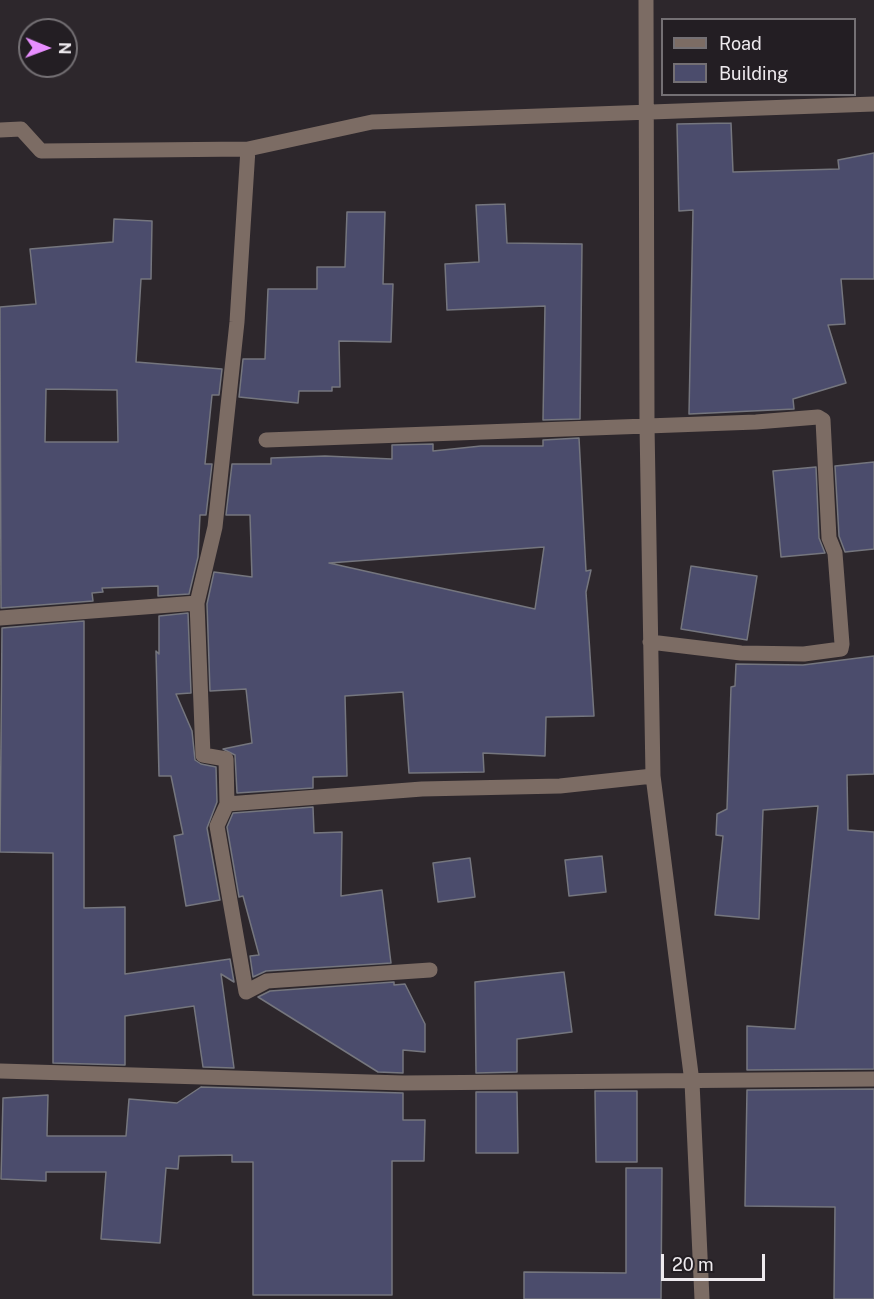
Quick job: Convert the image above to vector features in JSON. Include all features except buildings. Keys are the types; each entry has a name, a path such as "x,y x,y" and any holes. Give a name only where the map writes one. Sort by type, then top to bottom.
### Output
{"street":[{"path":"646,0 647,425 653,776 692,1082 702,1299"},
{"path":"0,130 21,129 41,151 248,149 372,122 874,104"},
{"path":"248,149 237,322 215,527 197,603 203,755 226,759 226,804 217,826 246,992 267,981 430,970"},
{"path":"266,440 756,422 818,417 823,420 829,538 835,552 843,644 841,649 804,654 741,653 650,642"},
{"path":"0,618 197,603"},
{"path":"226,804 422,789 560,786 653,776"},
{"path":"0,1071 403,1083 874,1079"}]}
